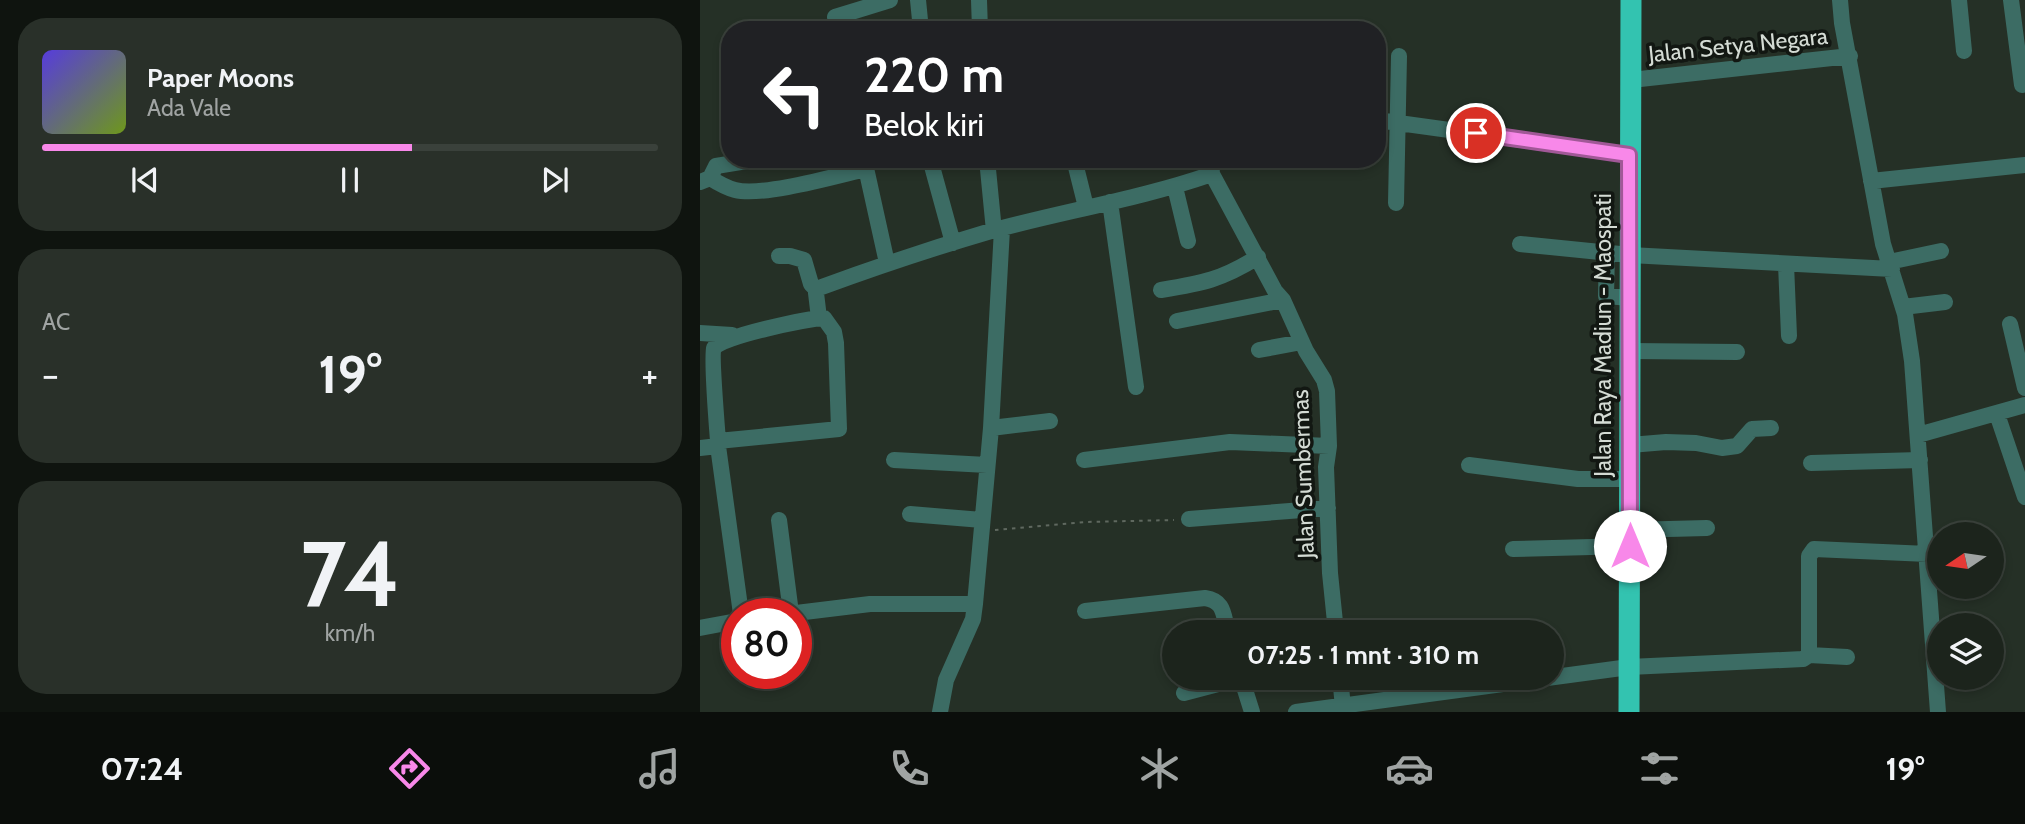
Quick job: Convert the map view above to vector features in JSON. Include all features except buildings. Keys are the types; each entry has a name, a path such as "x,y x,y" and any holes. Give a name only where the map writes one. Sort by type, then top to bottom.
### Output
{"highway":[{"name":"Jalan Raya Madiun - Maospati","path":"1629,712 1631,0"}],"street":[{"path":"836,21 835,17 890,0"},
{"path":"918,0 920,21"},
{"path":"979,0 980,21"},
{"path":"1840,0 1871,181 1890,266 1903,307 1913,361 1927,542"},
{"path":"1959,0 1964,51"},
{"path":"2011,0 2022,85"},
{"path":"1396,203 1399,56"},
{"name":"Jalan Setya Negara","path":"1632,80 1850,56"},
{"path":"1386,121 1629,155"},
{"path":"721,165 716,166 705,180 737,191 808,183 853,168"},
{"path":"1871,181 2025,165"},
{"path":"866,168 887,263"},
{"path":"932,168 953,243"},
{"path":"940,712 946,680 973,619 991,428 998,230 988,168"},
{"path":"1076,168 1086,207"},
{"path":"817,290 887,263 998,230 1175,187 1209,168"},
{"name":"Jalan Sumbermas","path":"1212,168 1326,385 1329,446 1326,467 1335,620"},
{"path":"1175,187 1188,241"},
{"path":"1110,202 1136,387"},
{"path":"1520,244 1630,255 1786,264 1890,266 1941,251"},
{"path":"1607,253 1606,296 1630,298"},
{"path":"779,256 804,260 811,284 817,290 819,318"},
{"path":"1161,290 1213,281 1258,257"},
{"path":"1786,264 1789,336"},
{"path":"1177,321 1283,300"},
{"path":"1903,307 1945,302"},
{"path":"700,448 718,444 839,429 836,343 831,326 824,318 740,335 719,342 714,347 707,371 718,444 739,598"},
{"path":"2010,324 2025,388"},
{"path":"700,332 740,335"},
{"path":"1259,350 1302,342"},
{"path":"1631,351 1737,352"},
{"path":"1918,435 2025,405"},
{"path":"1997,414 2025,497"},
{"path":"991,428 1050,421"},
{"path":"1630,445 1696,443 1722,448 1737,446 1752,429 1771,428"},
{"path":"1084,460 1230,442 1329,446"},
{"path":"894,460 987,465"},
{"path":"1811,463 1920,460"},
{"path":"1469,465 1578,479 1630,479"},
{"path":"1189,519 1328,508"},
{"path":"910,514 982,525"},
{"path":"779,520 788,598"},
{"path":"1513,549 1707,528"},
{"path":"1809,654 1811,551 1927,554"},
{"path":"1086,611 1205,598 1220,604 1225,620"},
{"path":"1931,599 1938,712"},
{"path":"812,611 870,604 975,604"},
{"path":"700,628 721,624"},
{"path":"1296,712 1406,705 1629,667 1798,659 1809,654 1847,657"},
{"path":"1184,693 1195,690"},
{"path":"1245,690 1252,712"},
{"path":"1341,690 1343,707"}],"path":[{"path":"982,525 1189,519"}],"route":[{"path":"1476,133 1629,155 1630,546"}]}
